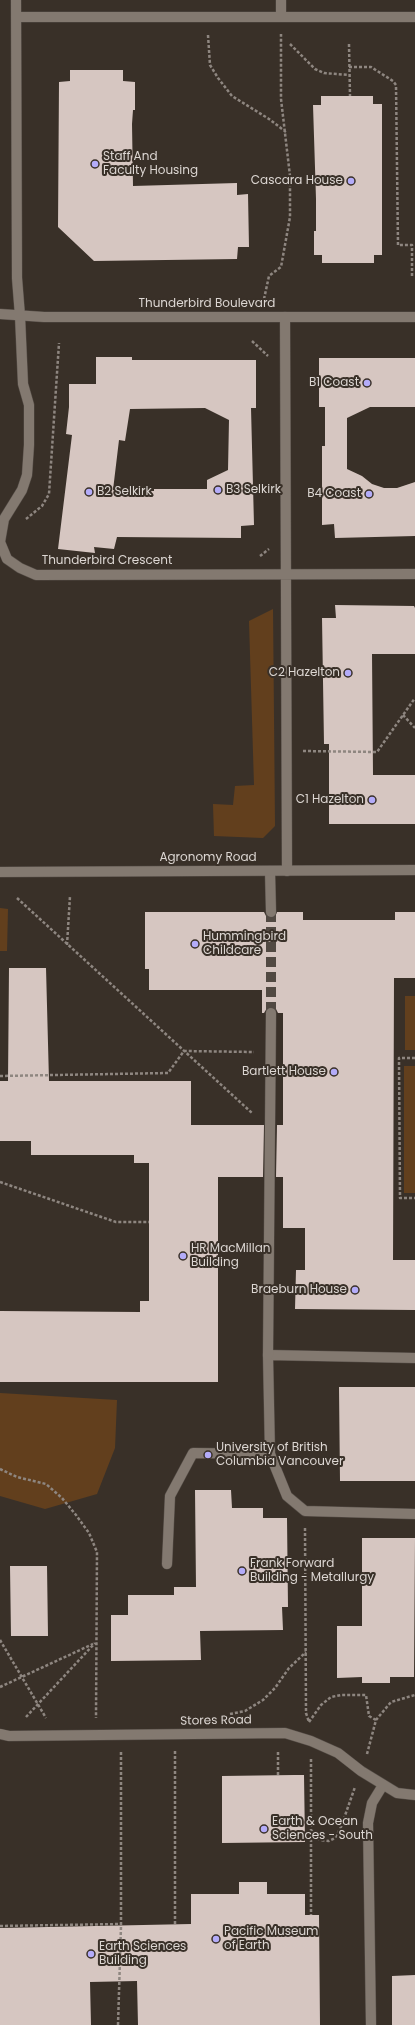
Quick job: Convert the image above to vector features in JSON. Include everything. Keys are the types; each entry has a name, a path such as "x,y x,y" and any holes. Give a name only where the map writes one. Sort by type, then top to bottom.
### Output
{"street":[{"name":"Thunderbird Crescent","path":"16,0 17,278 23,384 29,405 29,445 26,475 22,490 4,519 0,542 7,559 26,571 36,574 415,574"},
{"path":"281,0 281,16"},
{"path":"16,17 415,17"},
{"name":"Thunderbird Boulevard","path":"0,314 20,316 415,317"},
{"path":"285,317 287,871"},
{"name":"Agronomy Road","path":"0,872 415,870"},
{"path":"270,871 271,912"},
{"path":"271,1013 268,1355 270,1454 286,1496 305,1511 415,1514"},
{"path":"268,1355 415,1358"},
{"path":"167,1564 170,1496 193,1453 270,1454"},
{"name":"Stores Road","path":"4,1735 285,1733 311,1741 338,1753 361,1771 397,1793 415,1795"},
{"path":"371,2025 368,1822 372,1803 383,1785"}],"path":[{"path":"208,16 210,65 218,78 232,96 269,118 286,132"},
{"path":"263,302 269,276 280,268 290,217 290,176 281,99 281,16"},
{"path":"290,44 315,69 324,74 350,74"},
{"path":"349,44 350,96"},
{"path":"349,67 371,67 393,81 396,85 398,245 412,245 412,278"},
{"path":"252,341 271,360"},
{"path":"24,520 42,506 49,494 59,343"},
{"path":"258,558 268,549 271,542"},
{"path":"287,751 378,752 415,698"},
{"path":"403,715 415,728"},
{"path":"67,945 70,896"},
{"path":"17,898 270,1130"},
{"path":"184,1051 271,1052"},
{"path":"0,1076 168,1073 184,1051"},
{"path":"415,1058 399,1058 400,1198 415,1198"},
{"path":"0,1182 116,1222 149,1222"},
{"path":"0,1469 17,1477 46,1484 62,1498 89,1532 97,1552 95,1643 97,1735"},
{"path":"305,1511 306,1713 309,1722 311,1741 311,1915"},
{"path":"0,1640 57,1735"},
{"path":"0,1687 95,1643"},
{"path":"4,1735 38,1704 95,1643"},
{"path":"222,1716 245,1711 263,1700 275,1688 289,1668 306,1652"},
{"path":"309,1722 326,1701 341,1695 366,1695 369,1716 376,1720"},
{"path":"364,1761 376,1720 391,1702 415,1695"},
{"path":"278,1733 278,1775"},
{"path":"118,2025 121,1924 120,1734"},
{"path":"174,1734 175,1925"},
{"path":"311,1830 320,1840 329,1841 335,1838 341,1827 357,1781"},
{"path":"1,1927 121,1924"}],"shaded area":[{"path":"273,609 275,826 263,838 214,836 213,804 233,805 235,786 254,785 249,621"},
{"path":"0,908 8,909 7,951 0,951"},
{"path":"405,996 415,996 415,1050 405,1050"},
{"path":"404,1066 415,1066 415,1193 404,1193"},
{"path":"0,1393 117,1400 115,1448 97,1494 45,1509 0,1496"}],"building":[{"name":"Staff And Faculty Housing","path":"70,70 123,70 123,81 135,82 135,110 133,110 132,124 133,186 237,183 237,195 248,194 249,247 238,247 237,259 94,261 58,227 59,82 70,81"},
{"name":"Cascara House","path":"321,96 373,96 373,104 382,104 382,255 374,255 374,263 322,263 322,255 314,255 316,199 313,105 321,105"},
{"path":"96,357 132,357 132,360 256,360 256,408 251,408 254,525 241,526 241,538 117,537 114,549 94,547 95,553 58,549 72,435 66,434 69,407 69,384 96,384","holes":["205,408 229,420 228,470 207,480 207,489 154,489 154,491 113,490 119,440 125,441 130,409"]},
{"path":"319,358 415,358 415,407 370,407 347,418 347,469 362,476 372,484 384,488 397,488 415,482 415,536 335,538 334,524 322,525 322,446 325,446 325,407 319,407"},
{"path":"335,605 414,606 415,608 415,654 372,654 373,775 415,775 415,824 329,824 329,744 324,744 322,618 336,618"},
{"path":"145,912 264,912 266,916 271,918 275,917 277,912 303,912 303,920 395,920 395,912 415,912 415,978 394,978 393,1260 415,1260 415,1310 295,1309 296,1270 305,1270 305,1228 283,1228 283,1177 276,1177 277,1125 283,1125 283,1013 278,1013 276,1009 271,1007 267,1008 264,1013 262,1013 262,990 149,990 149,969 145,969"},
{"name":"HR MacMillan Building","path":"9,968 46,968 49,1081 191,1081 191,1125 264,1125 263,1177 218,1177 218,1382 0,1382 0,1311 140,1312 140,1301 149,1301 149,1163 134,1163 134,1155 31,1155 31,1141 0,1141 0,1081 8,1081"},
{"path":"339,1387 415,1387 415,1481 340,1481"},
{"name":"Frank Forward Building - Metallurgy","path":"195,1490 231,1490 232,1508 263,1508 263,1518 287,1518 288,1607 282,1607 283,1630 200,1631 201,1660 111,1661 111,1615 128,1615 128,1595 174,1595 174,1587 196,1587"},
{"path":"362,1538 415,1538 414,1677 390,1677 390,1683 362,1683 362,1677 337,1678 337,1626 362,1626"},
{"path":"10,1566 47,1566 48,1636 11,1636"},
{"name":"Earth & Ocean Sciences - South","path":"304,1775 305,1842 222,1843 222,1776"},
{"path":"239,1882 267,1882 267,1894 305,1894 305,1915 319,1915 320,2025 138,2025 137,1981 90,1982 91,2025 0,2025 0,1928 191,1924 191,1894 239,1894"},
{"path":"415,1975 415,2025 392,2025 392,1976"}],"tunnel":[{"path":"271,912 271,1013"}],"place":[{"name":"Staff And Faculty Housing","path":"95,164"},
{"name":"Cascara House","path":"351,181"},
{"name":"B1 Coast","path":"367,383"},
{"name":"B3 Selkirk","path":"218,490"},
{"name":"B2 Selkirk","path":"89,492"},
{"name":"B4 Coast","path":"369,494"},
{"name":"C2 Hazelton","path":"348,673"},
{"name":"C1 Hazelton","path":"372,800"},
{"name":"Hummingbird Childcare","path":"195,944"},
{"name":"Bartlett House","path":"334,1072"},
{"name":"HR MacMillan Building","path":"183,1256"},
{"name":"Braeburn House","path":"355,1290"},
{"name":"University of British Columbia Vancouver","path":"208,1455"},
{"name":"Frank Forward Building - Metallurgy","path":"242,1571"},
{"name":"Earth & Ocean Sciences - South","path":"264,1829"},
{"name":"Pacific Museum of Earth","path":"216,1939"},
{"name":"Earth Sciences Building","path":"91,1954"}]}
